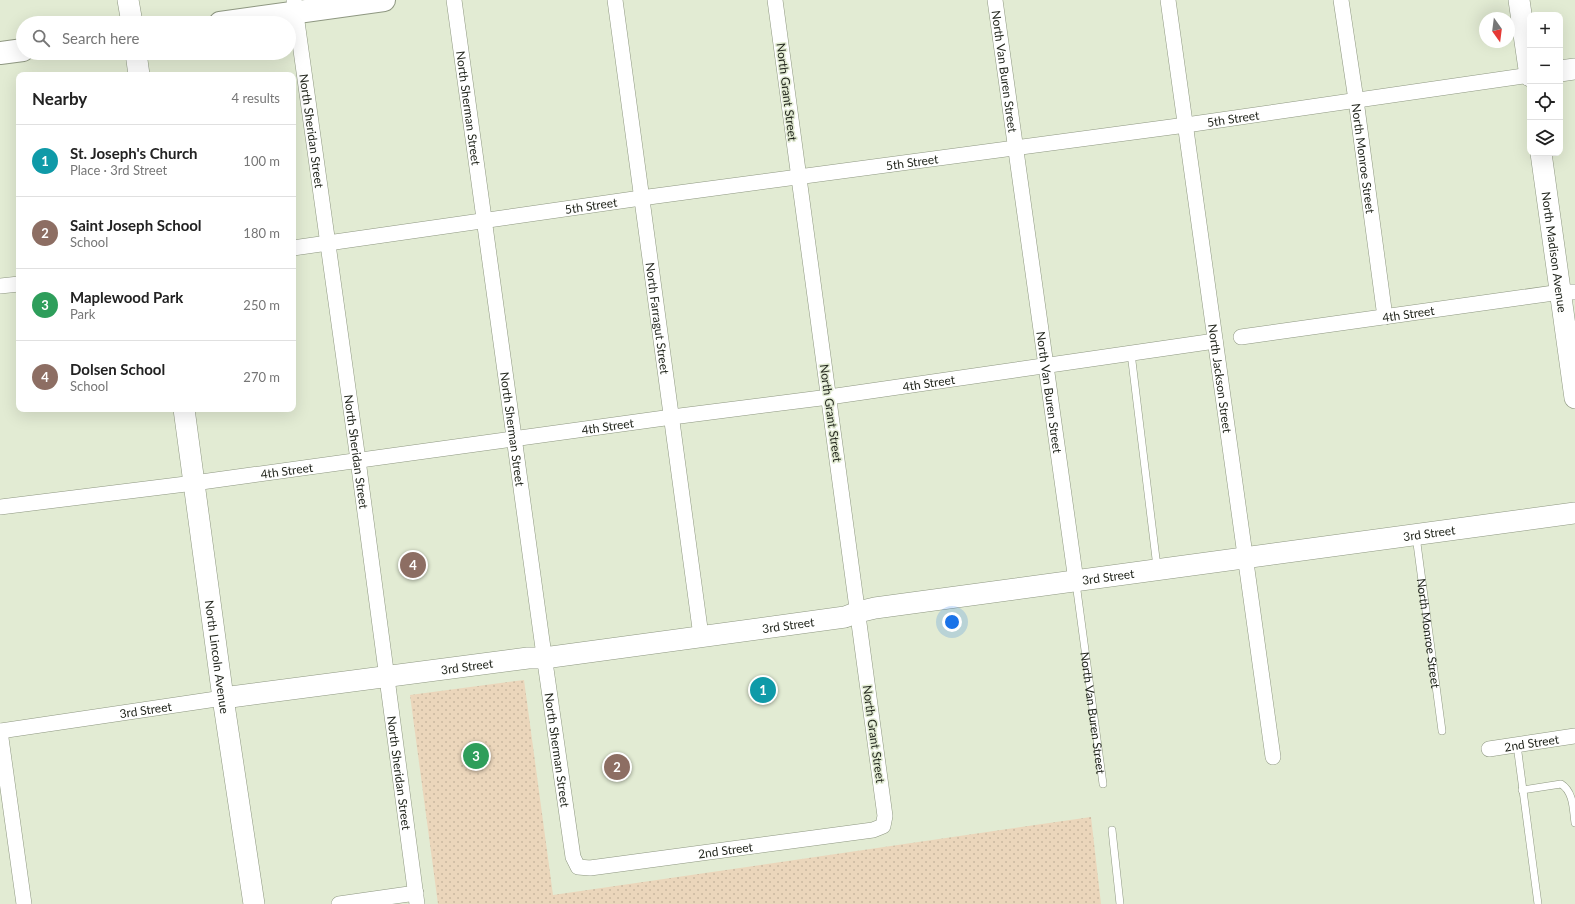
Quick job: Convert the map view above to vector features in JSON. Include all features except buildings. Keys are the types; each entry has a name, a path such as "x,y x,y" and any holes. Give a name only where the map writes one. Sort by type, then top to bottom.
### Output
{"highway":[{"path":"251,16 295,6 384,0"},
{"path":"0,53 16,51"}],"street":[{"path":"128,0 131,16"},
{"name":"North Sherman Street","path":"454,0 544,658 573,858"},
{"name":"North Farragut Street","path":"615,0 701,636"},
{"name":"North Grant Street","path":"775,0 886,816 883,826"},
{"name":"North Van Buren Street","path":"995,0 1076,581"},
{"name":"North Jackson Street","path":"1168,0 1273,757"},
{"name":"North Monroe Street","path":"1341,0 1385,317"},
{"path":"1519,0 1527,55"},
{"name":"North Sheridan Street","path":"295,6 358,460 416,898"},
{"path":"137,60 138,72"},
{"path":"1563,71 1575,69"},
{"name":"5th Street","path":"296,248 641,198 1186,125 1527,75"},
{"name":"North Madison Avenue","path":"1542,156 1568,292 1575,398"},
{"path":"0,286 16,284"},
{"name":"4th Street","path":"1241,337 1568,292"},
{"name":"4th Street","path":"0,507 194,483 672,417 829,397 1216,341"},
{"name":"North Lincoln Avenue","path":"184,412 223,698 254,904"},
{"name":"3rd Street","path":"0,731 223,698 528,658 544,658 845,618 858,612 883,607 1246,557 1416,536 1575,513"},
{"path":"0,731 24,904"},
{"name":"2nd Street","path":"1489,749 1575,736"},
{"name":"2nd Street","path":"573,858 578,867 590,868 873,830 883,826"},
{"path":"339,904 416,898"}],"lane":[{"path":"1131,353 1157,570"},
{"name":"North Monroe Street","path":"1416,536 1442,731"},
{"name":"North Van Buren Street","path":"1076,581 1103,784"},
{"path":"1517,745 1538,904"},
{"path":"1522,790 1561,784 1568,788 1571,795 1575,824"},
{"path":"1112,830 1120,904"}],"shaded area":[{"path":"524,680 553,895 1091,817 1101,904 438,904 410,695"}],"place":[{"name":"Dolsen School","path":"413,565"},
{"name":"St. Joseph's Church","path":"763,690"},
{"name":"Maplewood Park","path":"476,756"},
{"name":"Saint Joseph School","path":"617,767"}]}
